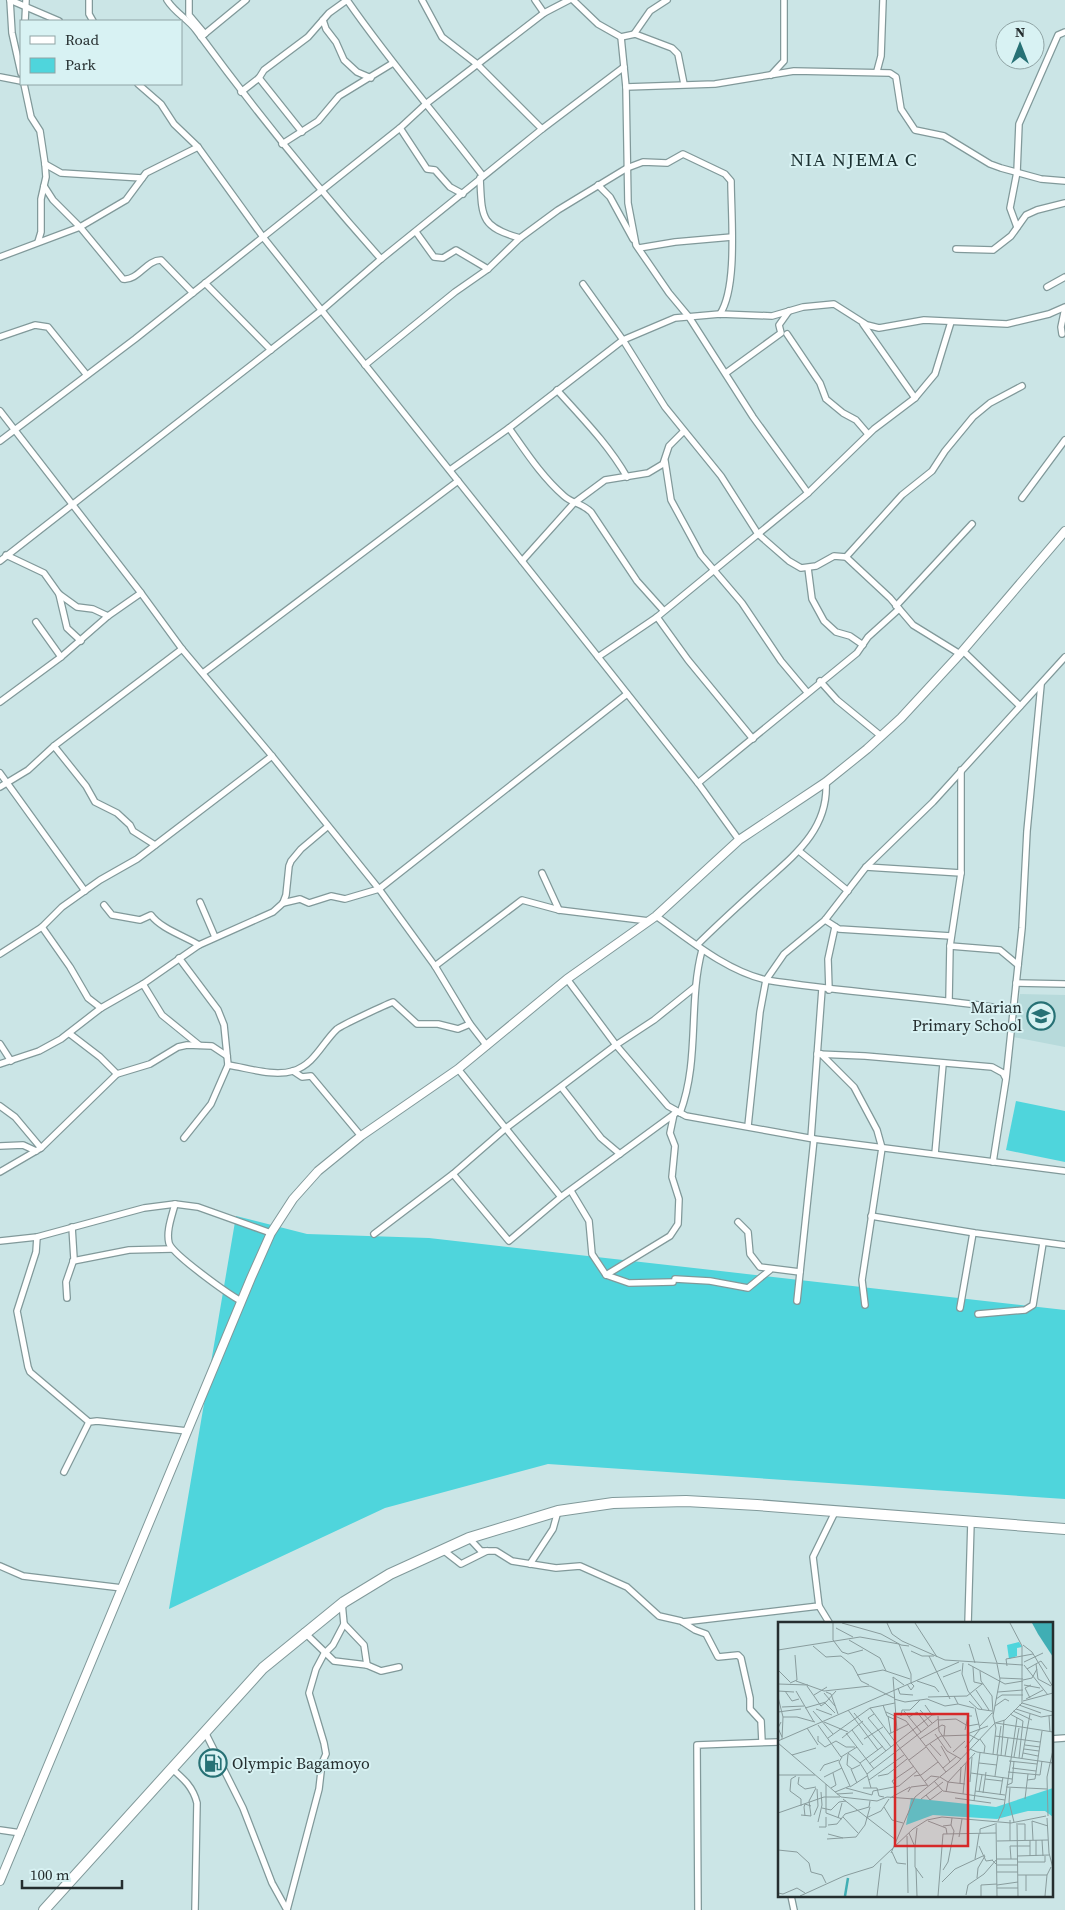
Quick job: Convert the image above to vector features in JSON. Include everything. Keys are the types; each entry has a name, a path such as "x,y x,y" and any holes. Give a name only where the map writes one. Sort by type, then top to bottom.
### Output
{"highway":[{"path":"44,1910 263,1668 304,1632 342,1603 390,1574 469,1538 558,1511 613,1503 686,1501 757,1504 835,1512 1065,1529"}],"main road":[{"path":"0,1881 241,1302 271,1233 293,1200 318,1171 361,1136 458,1069 567,979 653,918 739,840 826,782 881,736 901,718 961,652 1065,531"}],"street":[{"path":"20,69 12,33 10,0 56,20"},
{"path":"25,20 26,0"},
{"path":"89,0 89,14 92,20"},
{"path":"166,0 173,11 203,36"},
{"path":"189,0 189,15 241,92 320,191 381,258"},
{"path":"203,36 246,0"},
{"path":"241,92 259,78 264,70 308,37 329,13 347,0 393,63 427,103 482,177 481,205 489,224 496,230 520,238"},
{"path":"422,0 442,36 477,64 542,129"},
{"path":"535,0 544,13"},
{"path":"0,441 86,374 135,339 400,128 427,103 544,13 571,0 598,24 621,37 634,34 672,48 678,54 684,84"},
{"path":"784,0 784,61 794,71"},
{"path":"877,71 882,56 882,0"},
{"path":"634,34 650,11 663,1"},
{"path":"323,20 344,60 357,72 371,78"},
{"path":"1017,227 1010,208 1017,172 1019,124 1058,35 1065,32"},
{"path":"621,37 626,87 628,203 638,246"},
{"path":"770,74 784,61"},
{"path":"282,144 318,121 340,96 393,63"},
{"path":"0,561 70,504 322,310 381,258 416,232 542,129 624,67"},
{"path":"626,87 714,84 794,71 848,73 877,71 890,73 896,77 901,108 915,130 944,136 990,164 1041,179 1065,181"},
{"path":"0,77 20,82"},
{"path":"259,78 302,132"},
{"path":"24,85 31,117 40,131 45,164 40,211 41,232 38,242"},
{"path":"139,85 161,104 174,124 198,147 263,237 598,657 698,784 739,840"},
{"path":"400,128 427,169 435,170 450,187 463,194"},
{"path":"0,257 80,227 126,200 146,173 198,147"},
{"path":"365,364 455,292 488,269 520,238 558,210 627,168 643,162 667,163 686,154 725,174 731,181 732,237 727,300 720,314"},
{"path":"45,164 61,173 142,178"},
{"path":"598,185 610,198 638,246 669,293 689,317 753,417 808,492"},
{"path":"44,186 53,200 80,227 123,279 130,279 154,261 161,260 193,293"},
{"path":"956,249 993,250 1007,240 1026,215 1065,203"},
{"path":"416,232 434,257 443,258 456,250 488,269"},
{"path":"638,246 732,237"},
{"path":"1048,287 1065,277"},
{"path":"206,283 270,350"},
{"path":"583,284 623,340 639,369 683,432 721,476 758,534 789,561 801,568 808,568 834,556 846,557 913,625 961,652 1020,706"},
{"path":"450,470 509,428 623,340 675,318 720,314 772,316 813,306 836,304 862,322 879,328 924,320 1019,322 1065,308 1061,327 1062,334"},
{"path":"726,374 781,333 779,325 789,311"},
{"path":"862,322 915,398"},
{"path":"598,657 657,617 663,610 808,492 868,434 915,398 935,374 951,322"},
{"path":"0,337 35,325 48,327 86,374"},
{"path":"787,334 820,383 826,399 843,413 856,420 868,434"},
{"path":"846,557 902,495 932,471 945,451 974,417 990,403 1022,386"},
{"path":"557,390 603,442 619,462 627,477"},
{"path":"0,411 182,649 272,756 326,827 379,889 435,966 470,1024 487,1046"},
{"path":"509,428 548,482 574,503 584,505 591,512 637,581 663,610"},
{"path":"683,432 668,446 665,461 670,500 701,555 742,603 782,661 807,692"},
{"path":"1022,498 1065,440"},
{"path":"522,561 574,503 605,480 648,473 665,461"},
{"path":"203,674 458,481"},
{"path":"698,784 754,739 820,681 851,658 972,524"},
{"path":"6,555 44,573 58,594 68,628 81,641"},
{"path":"808,568 812,599 824,621 836,632 850,636 863,645"},
{"path":"0,702 61,657 108,616 141,593"},
{"path":"58,594 78,608 90,608 108,616"},
{"path":"657,617 688,660 754,739"},
{"path":"36,622 61,657"},
{"path":"0,787 28,770 54,746 182,649"},
{"path":"748,1126 760,1012 766,980 784,954 825,920 866,867 932,802 1065,657"},
{"path":"820,681 837,700 881,736"},
{"path":"993,1162 1006,1079 1018,965 1030,786 1041,685"},
{"path":"283,902 300,899 309,903 331,896 344,899 379,889 626,694"},
{"path":"54,746 86,786 95,802 117,813 130,825 133,832 155,845"},
{"path":"0,954 42,927 62,907 155,845 272,756"},
{"path":"949,1000 950,946 961,874 961,770"},
{"path":"0,773 85,891"},
{"path":"697,945 799,851 821,820 827,796 826,782"},
{"path":"0,1064 39,1051 70,1034 101,1008 143,984 199,945 273,912 283,902 288,888 289,866 292,861 301,848 326,827"},
{"path":"799,851 848,891"},
{"path":"866,867 961,874"},
{"path":"542,873 559,910"},
{"path":"435,966 522,900 559,910 653,918 702,950 748,975 766,980 829,990 949,1000 1013,1010"},
{"path":"200,902 216,937"},
{"path":"104,905 110,914 140,920 150,915 169,930 178,932 199,945"},
{"path":"825,920 835,928 951,936"},
{"path":"42,927 70,967 88,998 101,1008"},
{"path":"829,990 828,959 835,928"},
{"path":"950,946 1000,950 1018,965"},
{"path":"606,1275 670,1236 678,1224 679,1199 672,1177 675,1146 670,1133 688,1089 694,1044 695,987 702,950"},
{"path":"179,958 218,1010 223,1022 228,1065 211,1104 184,1138"},
{"path":"567,979 616,1045 668,1106 677,1113 695,1118 813,1138 1065,1171"},
{"path":"1016,983 1065,984"},
{"path":"143,984 162,1015 200,1045"},
{"path":"374,1234 453,1174 506,1128 562,1088 616,1045 654,1020 695,987"},
{"path":"797,1301 813,1138 822,989"},
{"path":"228,1065 271,1072 293,1071 314,1057 321,1046 342,1026 393,1002 417,1024 438,1024 458,1030 470,1024"},
{"path":"70,1034 100,1057 117,1074"},
{"path":"0,1044 11,1061"},
{"path":"0,1172 39,1149 117,1074 150,1064 178,1047 200,1045 215,1047 227,1056"},
{"path":"819,1054 992,1067 1003,1073 1006,1079"},
{"path":"819,1054 854,1087 877,1130 882,1148 862,1290 865,1305"},
{"path":"935,1154 943,1064"},
{"path":"458,1069 561,1197"},
{"path":"293,1071 302,1077 311,1076 361,1136"},
{"path":"562,1088 601,1138 620,1154"},
{"path":"0,1106 15,1117 39,1149"},
{"path":"453,1174 509,1241 561,1197 677,1113"},
{"path":"0,1146 23,1145 39,1149"},
{"path":"571,1190 589,1221 592,1254 606,1275 629,1283 710,1280 748,1288 770,1270"},
{"path":"0,1241 37,1237 144,1208 175,1204 198,1207 271,1233"},
{"path":"175,1204 168,1236 172,1249 201,1271 217,1287 241,1302"},
{"path":"871,1216 973,1233 1065,1245"},
{"path":"738,1222 748,1233 751,1256 761,1268 800,1272"},
{"path":"67,1298 66,1282 74,1261 72,1227"},
{"path":"960,1308 973,1233"},
{"path":"37,1237 36,1252 17,1312 30,1372 89,1422 97,1421 187,1431"},
{"path":"978,1314 1025,1310 1033,1305 1042,1243"},
{"path":"74,1261 129,1250 172,1249"},
{"path":"64,1472 89,1422"},
{"path":"530,1564 553,1529 558,1511"},
{"path":"829,1622 819,1606 814,1557 835,1512"},
{"path":"968,1622 971,1522"},
{"path":"469,1538 482,1550 496,1551 509,1560 556,1568 580,1566 627,1587 656,1614 683,1622 695,1630 706,1634 718,1657 724,1658 735,1654 741,1658 750,1698 749,1708 761,1721 762,1742"},
{"path":"443,1550 459,1564 487,1551"},
{"path":"0,1566 23,1576 122,1588"},
{"path":"205,1732 243,1808 272,1883 287,1910 319,1788 322,1763 326,1754 309,1693 316,1670 325,1652 333,1645 344,1624 342,1603"},
{"path":"683,1622 819,1606"},
{"path":"344,1624 364,1645 367,1664"},
{"path":"304,1632 334,1660 367,1664 381,1671 398,1667"},
{"path":"1052,1738 1065,1738"},
{"path":"698,1910 696,1745 778,1742"},
{"path":"172,1768 189,1784 197,1803 195,1910"},
{"path":"0,1830 20,1833"}],"shaded area":[{"name":"Marian Primary School","path":"1020,994 1065,995 1065,1047 1013,1037"}],"green space":[{"path":"1016,1101 1065,1111 1065,1162 1006,1150"},
{"path":"236,1216 307,1234 429,1238 1065,1310 1065,1499 548,1464 385,1508 169,1609"}],"place":[{"name":"Marian Primary School","path":"1041,1016"},
{"name":"Olympic Bagamoyo","path":"213,1763"}],"district":[{"name":"NIA NJEMA C","path":"854,159"}]}
